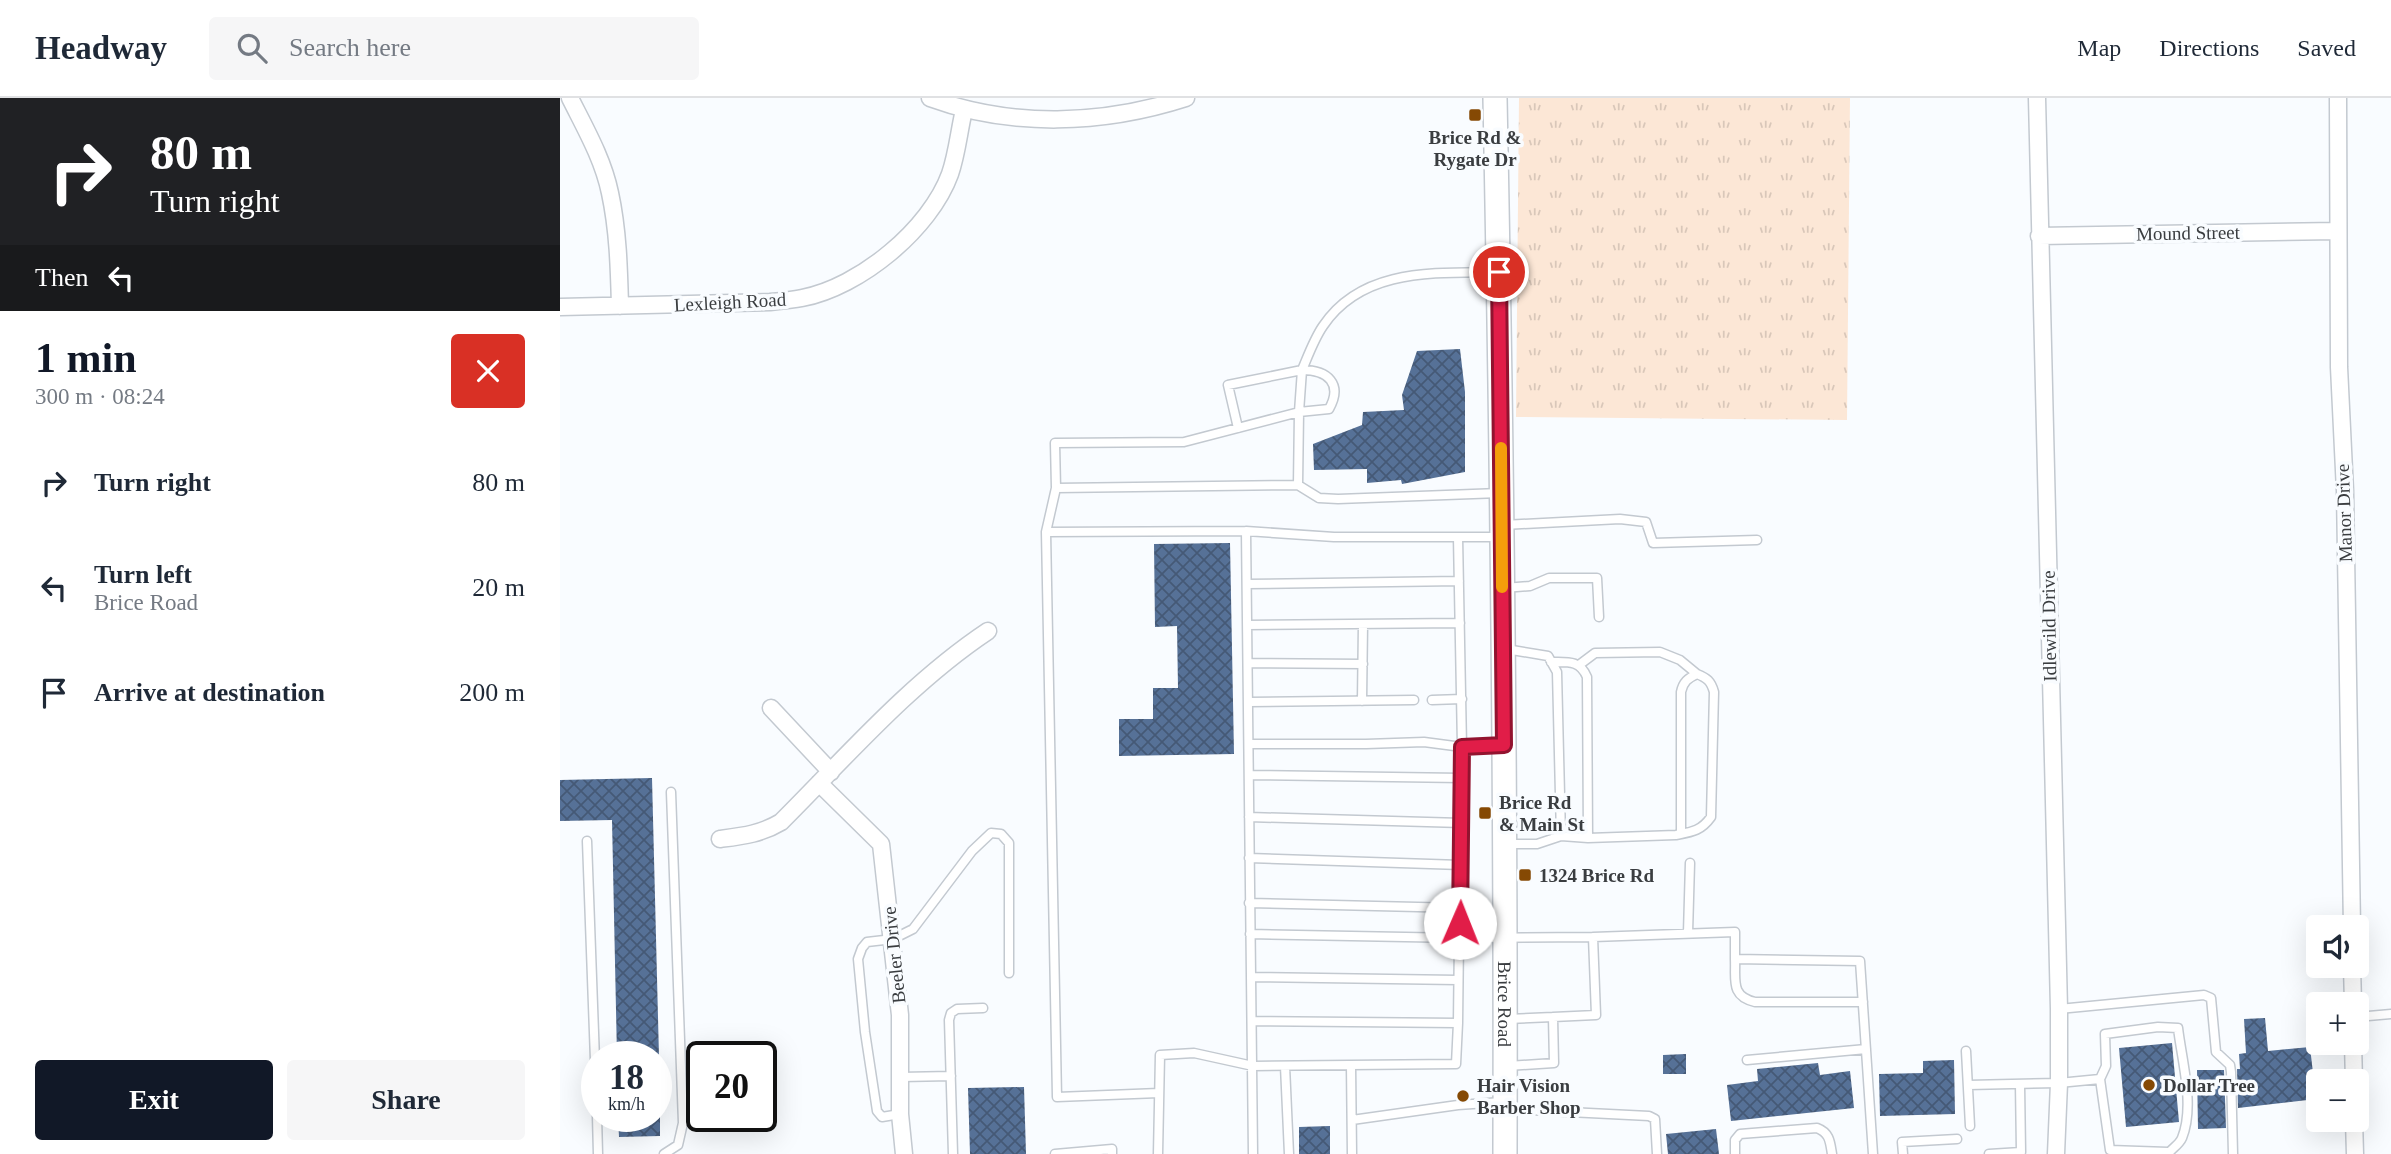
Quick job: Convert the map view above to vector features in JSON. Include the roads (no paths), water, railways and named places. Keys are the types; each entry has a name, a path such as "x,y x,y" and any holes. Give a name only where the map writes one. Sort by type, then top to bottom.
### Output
{"main road":[{"name":"Brice Road","path":"1495,98 1506,937 1505,1154"}],"street":[{"path":"570,98 599,160 610,193 618,250 620,306"},
{"path":"930,98 964,110 1032,120 1075,120 1115,105 1185,98"},
{"name":"Idlewild Drive","path":"2037,98 2059,1009 2056,1154"},
{"name":"Manor Drive","path":"2338,98 2339,367 2345,491 2351,915"},
{"name":"Lexleigh Road","path":"560,307 759,302 804,298 835,287 894,250 926,215 950,174 964,110"},
{"name":"Mound Street","path":"2039,236 2337,231"},
{"path":"720,839 767,831 781,822 929,676 957,652 988,631"},
{"name":"Beeler Drive","path":"771,708 881,844 900,1015 900,1114 904,1154"},
{"path":"2354,1132 2355,1154"}],"lane":[{"path":"1298,485 1298,412 1302,370 1322,327 1347,299 1374,284 1401,277 1499,272"},
{"path":"1159,1093 1057,1097 1046,532 1055,488 1055,443 1184,442 1238,428 1298,412 1329,410 1334,399 1334,386 1328,377 1317,370 1302,370 1228,386 1238,428"},
{"path":"1055,488 1298,485 1319,498 1338,499 1501,493"},
{"path":"1046,532 1246,531 1334,537 1458,537 1620,519 1646,522 1653,543 1757,540"},
{"path":"1246,531 1253,1154"},
{"path":"1158,1154 1160,1055 1194,1053 1253,1066 1456,1064 1462,823 1458,537"},
{"path":"1502,589 1530,586 1549,578 1597,578 1599,617"},
{"path":"1247,584 1459,581"},
{"path":"1247,625 1460,623"},
{"path":"1362,701 1363,624"},
{"path":"1503,648 1548,656 1557,672 1561,836"},
{"path":"1505,844 1537,844 1561,836 1588,838 1681,834 1704,827 1711,817 1714,692 1707,678 1697,674 1680,660 1660,652 1595,653 1579,665"},
{"path":"1551,662 1574,662 1583,667 1587,677 1588,838"},
{"path":"1248,663 1363,664"},
{"path":"1681,834 1681,692 1682,685 1688,678 1697,674"},
{"path":"1432,699 1462,699"},
{"path":"1249,702 1414,700"},
{"path":"1249,744 1424,741 1462,747 1504,745"},
{"path":"1249,775 1462,778"},
{"path":"664,1154 678,1145 683,1123 671,792"},
{"path":"1249,817 1462,823"},
{"path":"900,1114 887,1117 877,1111 865,1032 858,959 867,942 893,940 913,929 972,851 990,833 1001,834 1009,843 1009,973"},
{"path":"587,841 594,1041"},
{"path":"1250,858 1461,865"},
{"path":"1688,933 1690,863"},
{"path":"1249,903 1460,908"},
{"path":"1250,934 1459,938 1735,932 1736,988 1744,999 1755,1002 1863,1002"},
{"path":"1505,1019 1596,1015 1593,937"},
{"path":"1735,959 1860,961 1873,1154"},
{"path":"1251,977 1458,979"},
{"path":"2059,1009 2189,996 2204,995 2211,998 2216,1052 2230,1065 2233,1154"},
{"path":"953,1154 949,1020 951,1013 957,1009 984,1008"},
{"path":"2369,1016 2391,1014"},
{"path":"1505,1066 1555,1063 1553,1017"},
{"path":"1252,1021 1458,1023"},
{"path":"2158,1027 2178,1028 2188,1103 2181,1142 2168,1153 2110,1150 2100,1079 2106,1066 2105,1034 2158,1027"},
{"path":"1747,1060 1866,1049"},
{"path":"1966,1051 1970,1126"},
{"path":"1351,1065 1352,1154"},
{"path":"1286,1066 1289,1154"},
{"path":"901,1077 951,1076"},
{"path":"1968,1085 2059,1083 2100,1079"},
{"path":"1989,1154 2021,1152 2020,1084"},
{"path":"1352,1121 1458,1105 1505,1105 1649,1116 1655,1119 1657,1154"},
{"path":"1735,1154 1735,1140 1740,1134 1817,1128 1824,1131 1830,1139 1832,1154"},
{"path":"597,1132 598,1154"},
{"path":"1903,1154 1902,1142 1957,1139"},
{"path":"1055,1154 1112,1152"}],"place":[{"name":"Brice Rd & Rygate Dr","path":"1475,115"},
{"name":"Brice Rd & Main St","path":"1485,813"},
{"name":"1324 Brice Rd","path":"1525,875"},
{"name":"Dollar Tree","path":"2149,1085"},
{"name":"Hair Vision Barber Shop","path":"1463,1096"}]}
